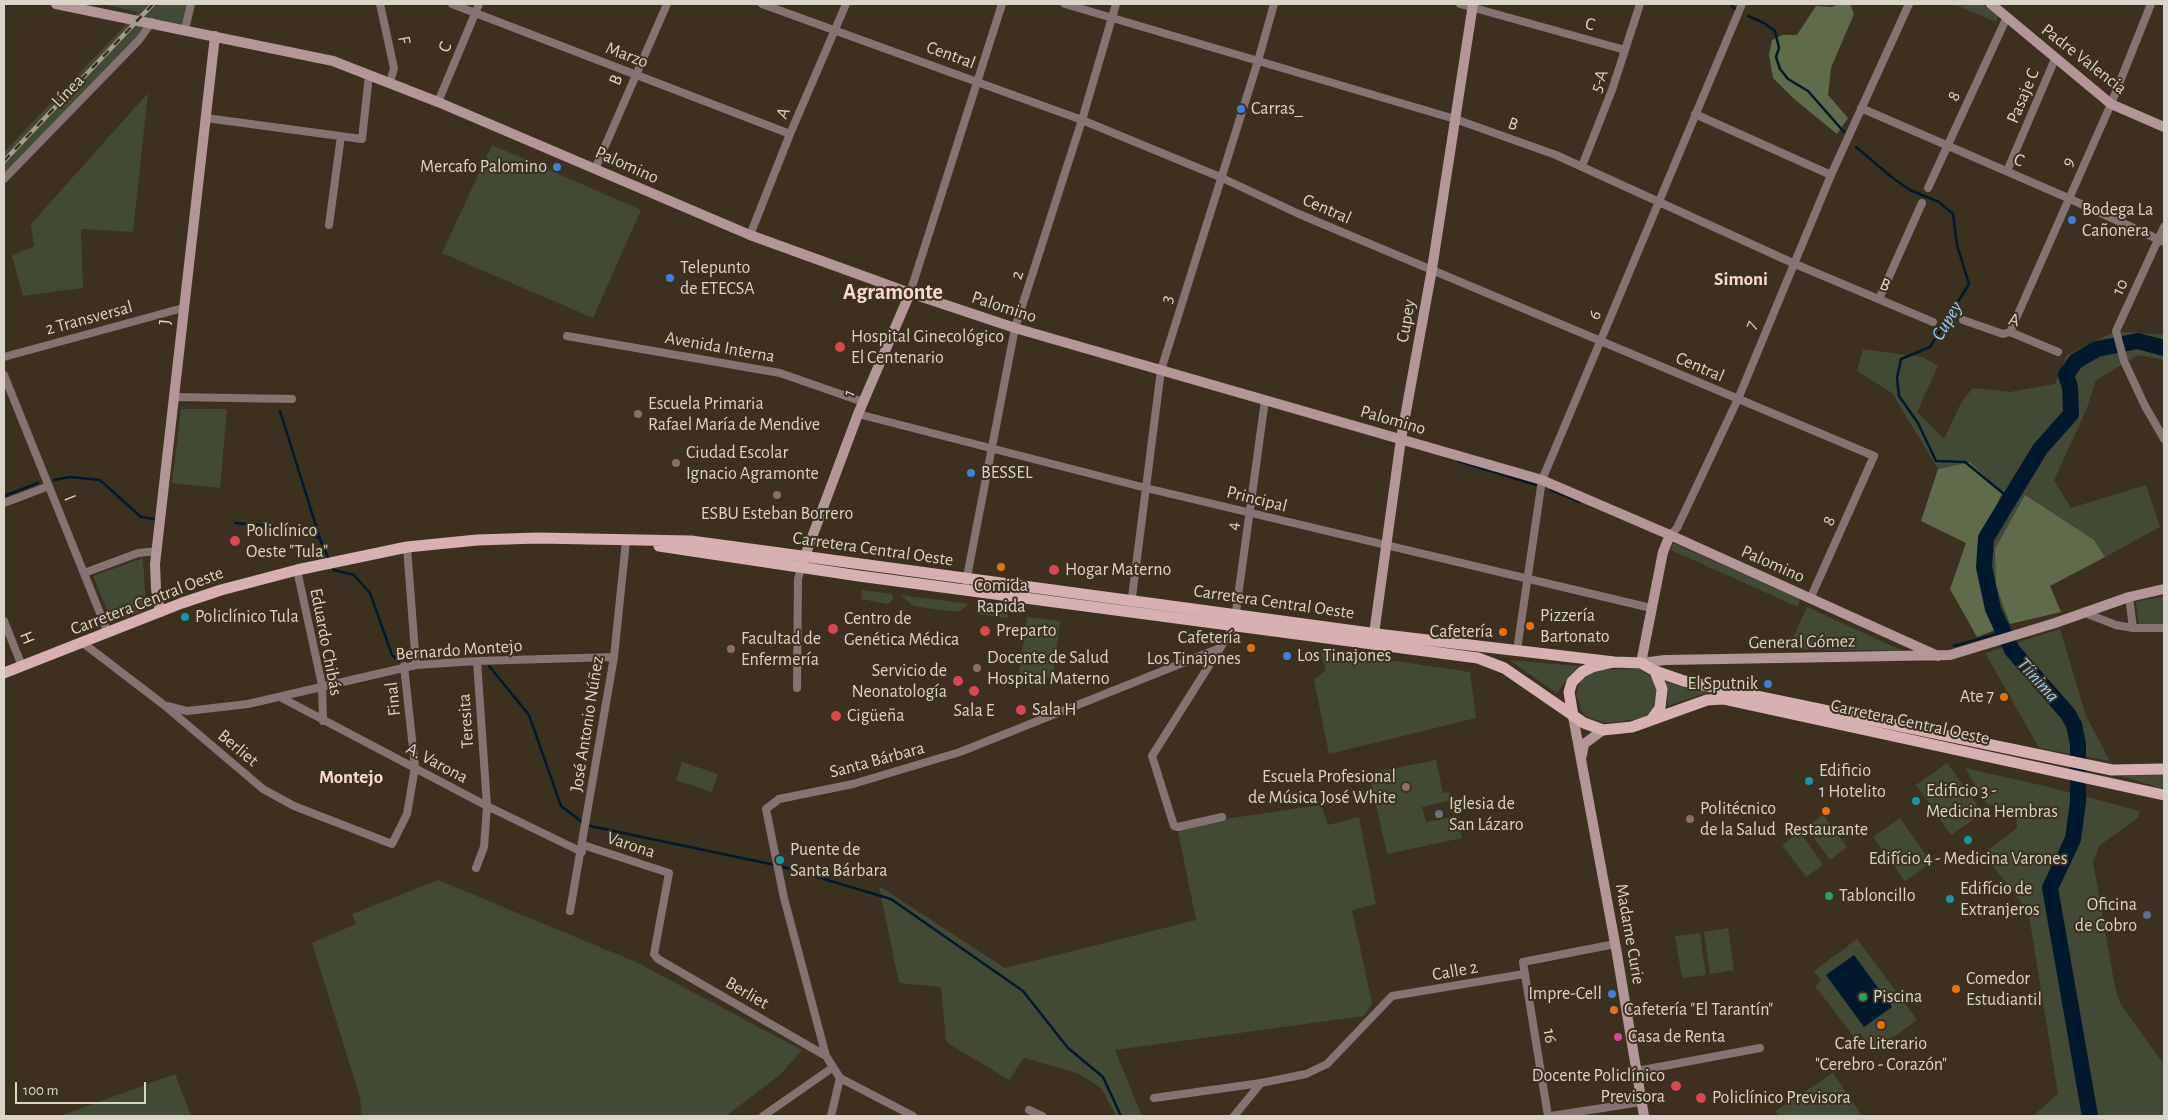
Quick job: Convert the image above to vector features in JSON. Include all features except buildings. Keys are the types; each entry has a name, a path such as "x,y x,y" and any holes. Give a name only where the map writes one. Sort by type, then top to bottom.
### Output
{"main road":[{"name":"Carretera Central Oeste","path":"4,674 160,612 221,590 297,570 407,547 494,539 538,538 629,541 1373,639 1492,662 1555,702 1573,716"},
{"name":"Carretera Central Oeste","path":"1373,639 1517,650 1614,662"},
{"path":"1555,702 1572,682 1582,672 1592,666 1614,662 1641,663 1655,670 1660,680 1663,699 1656,714 1650,721 1632,727 1603,730 1573,716 1569,692 1572,682"},
{"name":"Carretera Central Oeste","path":"1655,670 1684,681 2033,760"},
{"name":"Carretera Central Oeste","path":"1650,721 1707,700 1723,699 2111,776 2164,795"},
{"name":"Carretera Central Oeste","path":"2111,776 2164,769"}],"street":[{"name":"Palomino","path":"56,4 98,7 152,22 333,61 438,102 750,235 910,293 1015,328 1542,480 1670,535 1938,656"},
{"path":"185,29 191,4"},
{"name":"F","path":"380,4 394,68 390,83"},
{"name":"Marzo","path":"452,4 790,134"},
{"name":"C","path":"438,102 480,4"},
{"name":"B","path":"595,169 667,4"},
{"name":"Central","path":"762,4 978,80 1082,120 1220,178 1299,214 1874,456"},
{"name":"A","path":"750,235 790,134 846,4"},
{"name":"1","path":"797,688 798,579 802,563 858,414 910,293 1002,4"},
{"name":"B","path":"1065,4 1455,119 1582,166 1795,264 1933,322"},
{"name":"2","path":"965,584 990,448 1015,328 1082,120 1116,4"},
{"name":"3","path":"1130,607 1161,370 1258,61 1274,4"},
{"name":"C","path":"1460,4 1473,6 1625,50"},
{"name":"5-A","path":"1582,166 1612,90 1640,4"},
{"name":"6","path":"1517,650 1542,480 1694,114 1742,4"},
{"name":"7","path":"1641,663 1663,552 1670,535 1677,528 1738,399 1831,176 1909,4"},
{"name":"Padre Valencia","path":"1991,4 2111,104 2164,127"},
{"name":"9","path":"2010,332 2111,104 2151,4"},
{"name":"Cupey","path":"1373,639 1401,440 1432,269 1473,6"},
{"name":"8","path":"1928,188 2007,17"},
{"name":"Línea","path":"4,179 139,40 152,22"},
{"name":"J","path":"160,612 156,589 157,551 215,36"},
{"name":"Pasaje C","path":"2007,172 2055,59"},
{"path":"206,118 362,139 369,75"},
{"name":"C","path":"1861,108 2068,198 2161,241"},
{"path":"1694,114 1831,176"},
{"path":"329,225 341,136"},
{"path":"1879,299 1922,203"},
{"name":"10","path":"2164,227 2161,241 2116,331 2124,361 2145,406 2164,439"},
{"name":"2 Transversal","path":"4,357 183,308"},
{"name":"A","path":"1963,320 2003,334 2010,332 2058,352"},
{"name":"Avenida Interna","path":"567,336 780,373 863,402"},
{"name":"I","path":"4,375 108,633"},
{"path":"174,398 292,399"},
{"name":"4","path":"1236,620 1265,400"},
{"name":"Principal","path":"858,414 1146,488 1651,608"},
{"name":"8","path":"1810,599 1874,456"},
{"path":"4,503 49,486"},
{"name":"José Antonio Núñez","path":"570,911 614,658 629,541"},
{"name":"Final","path":"407,547 416,665"},
{"path":"84,573 138,553 157,551"},
{"name":"Eduardo Chibás","path":"297,570 322,685 323,721"},
{"path":"2085,613 2129,598 2164,590"},
{"path":"2129,598 2133,628"},
{"path":"2085,613 2116,625 2133,628 2164,628"},
{"name":"General Gómez","path":"1641,663 1665,660 1938,656 1964,652 2085,613"},
{"path":"1222,817 1174,826 1152,756 1236,620"},
{"name":"H","path":"4,621 22,666"},
{"name":"Berliet","path":"83,643 164,705 263,789 294,806 392,844"},
{"name":"Santa Bárbara","path":"840,1078 826,1056 776,858 766,809 779,799 853,784 960,752 1220,648"},
{"name":"Bernardo Montejo","path":"164,705 187,711 207,710 280,697 404,666 477,660 614,658"},
{"name":"Teresita","path":"476,868 484,847 487,806 477,660"},
{"name":"Final","path":"392,844 407,814 415,767 404,666"},
{"name":"A. Varona","path":"280,697 487,806 582,848"},
{"name":"Madame Curie","path":"1573,716 1615,944 1644,1116"},
{"path":"1581,758 1584,744 1603,730"},
{"name":"Varona","path":"582,848 669,873 654,954"},
{"name":"16","path":"1550,1116 1523,962 1615,944"},
{"name":"Berliet","path":"654,954 658,959 826,1056"},
{"name":"Calle 2","path":"1261,1083 1306,1074 1326,1064 1392,996 1524,974"},
{"path":"1637,1071 1760,1048"},
{"path":"763,1116 832,1068"},
{"path":"831,1116 840,1078 913,1116"},
{"path":"1154,1098 1261,1083"},
{"path":"1234,1116 1261,1083"},
{"path":"1550,1116 1642,1102"},
{"path":"1029,1110 1042,1116"}],"green space":[{"path":"100,4 194,4 189,25 152,22 4,181 4,152 138,12"},
{"path":"1838,4 1850,4 1854,14 1831,68 1828,95 1848,118 1837,134 1793,98 1773,78 1769,55 1772,40 1782,35 1797,35 1816,6 1832,7"},
{"path":"1954,4 1983,4 1998,16 1996,22"},
{"path":"148,93 133,232 81,229 83,288 23,296 12,256 34,246 31,224"},
{"path":"492,145 641,210 593,318 442,253"},
{"path":"2116,331 2164,335 2164,360 2138,355 2096,380 2087,408 2054,480 2071,508 2146,485 2160,527 2105,557 2094,540 1996,586 2010,624 1993,609 1985,549 2002,493 1970,462 1938,469 1892,393 1857,371 1863,349 1923,357 1938,366 1917,412 1944,439 1961,403 1973,388 2010,392 2055,384 2067,355"},
{"path":"181,409 227,409 220,488 172,483"},
{"path":"1970,462 2002,493 1977,551 1986,597 1998,629 1977,637 1950,589 1966,543 1921,521 1938,469"},
{"path":"2025,495 2094,540 2105,557 2050,586 2061,612 2010,624 1996,586 1995,549"},
{"path":"1673,543 1800,599 1798,607 1671,550"},
{"path":"143,558 146,610 112,622 93,576"},
{"path":"862,590 892,594 893,599 888,604 861,599"},
{"path":"901,595 969,604 960,611 947,611 913,606"},
{"path":"2164,596 2164,624 2139,625 2136,602"},
{"path":"979,605 1008,610 1008,618 977,614 975,610"},
{"path":"1807,607 1903,651 1788,649"},
{"path":"1027,617 1060,621 1053,678 1019,673"},
{"path":"2060,629 2086,716 2110,761 2039,748 1985,653"},
{"path":"1320,650 1470,672 1476,718 1329,754 1314,680 1326,670"},
{"path":"1509,660 1578,666 1557,693"},
{"path":"1640,669 1653,678 1657,685 1655,707 1644,718 1607,723 1589,718 1582,712 1576,694 1582,678 1596,670"},
{"path":"1666,681 1686,688 1708,692 1668,706"},
{"path":"1436,760 1443,793 1449,792 1451,800 1422,807 1426,822 1457,816 1462,838 1387,854 1369,773"},
{"path":"682,762 718,774 712,792 676,780"},
{"path":"1947,763 1983,813 1951,835 1916,785"},
{"path":"1965,768 2049,787 2140,811 2138,818 2100,845 2093,862 2115,987 2120,1003 2164,1065 2164,1116 2033,1116 2058,1094 2029,916 2019,899 1983,854 2017,828 2016,816 1986,803"},
{"path":"2164,775 2164,789 2121,776"},
{"path":"1321,805 1328,825 1359,817 1376,904 1352,910 1372,1003 1364,1016 1115,1050 1142,1116 1116,1116 1101,1088 1077,1073 1024,1058 1009,1080 946,1042 941,987 899,983 879,886 1005,968 1196,920 1177,826"},
{"path":"1823,815 1847,847 1830,860 1806,827"},
{"path":"1900,818 1931,863 1905,881 1873,837"},
{"path":"1800,832 1823,865 1806,877 1782,845"},
{"path":"438,880 636,962 802,1050 781,1074 726,1116 362,1116 360,1097 312,943 356,924 352,914"},
{"path":"1728,928 1734,970 1710,974 1704,932"},
{"path":"1700,933 1706,975 1682,978 1675,936"},
{"path":"1857,939 1917,1020 1873,1052 1860,1033 1854,1037 1815,986 1821,981 1814,971"},
{"path":"1833,1073 1862,1116 1779,1116 1775,1111"},
{"path":"175,1074 191,1116 60,1116"}],"water":[{"name":"Piscina","path":"1854,955 1892,1007 1864,1027 1826,975"}],"waterway":[{"name":"Cupey","path":"1730,4 1735,9"},
{"name":"Cupey","path":"1748,16 1764,23 1775,31 1779,48 1776,57 1780,69 1788,79 1808,91 1844,132"},
{"name":"Cupey","path":"1856,147 1894,179 1910,190 1939,202 1953,214 1957,245 1969,284 1930,347 1901,359 1897,378 1899,396 1918,423 1936,461 1965,462 2010,499"},
{"name":"Tíinima","path":"2090,1116 2050,888 2073,839 2078,802 2078,744 2074,725 2068,714 2012,650 1993,609 1984,567 1986,538 2040,449 2071,414 2070,387 2066,375 2076,361 2097,349 2138,341 2164,348"},
{"path":"280,411 321,542 329,559"},
{"path":"1458,461 1536,485"},
{"path":"54,480 70,477 100,480 141,517 154,519"},
{"path":"4,496 38,483"},
{"path":"1551,490 1580,502"},
{"path":"235,523 281,527 319,538"},
{"path":"332,566 334,570 354,575 370,593 392,655 399,661"},
{"path":"1954,646 2003,632"},
{"path":"489,666 529,715 561,806 582,822"},
{"path":"590,826 775,865"},
{"path":"780,866 891,899 1023,991 1068,1048 1103,1077 1121,1116"}],"railway":[{"path":"4,161 153,4"}],"place":[{"name":"Carras_","path":"1241,109"},
{"name":"Mercafo Palomino","path":"557,167"},
{"name":"Bodega La Cañonera","path":"2072,220"},
{"name":"Telepunto de ETECSA","path":"670,278"},
{"name":"Hospital Ginecológico El Centenario","path":"840,347"},
{"name":"Escuela Primaria Rafael María de Mendive","path":"638,414"},
{"name":"Ciudad Escolar Ignacio Agramonte","path":"676,463"},
{"name":"BESSEL","path":"971,473"},
{"name":"ESBU Esteban Borrero","path":"777,495"},
{"name":"Policlínico Oeste \"Tula\"","path":"235,541"},
{"name":"Comida Rapida","path":"1001,567"},
{"name":"Hogar Materno","path":"1054,570"},
{"name":"Policlínico Tula","path":"185,617"},
{"name":"Pizzería Bartonato","path":"1530,626"},
{"name":"Centro de Genética Médica","path":"833,629"},
{"name":"Preparto","path":"985,631"},
{"name":"Cafetería","path":"1503,632"},
{"name":"Cafetería Los Tinajones","path":"1251,648"},
{"name":"Facultad de Enfermería","path":"731,649"},
{"name":"Los Tinajones","path":"1287,656"},
{"name":"Docente de Salud Hospital Materno","path":"977,668"},
{"name":"Servicio de Neonatología","path":"958,681"},
{"name":"El Sputnik","path":"1768,684"},
{"name":"Sala E","path":"974,691"},
{"name":"Ate 7","path":"2004,697"},
{"name":"Sala H","path":"1021,710"},
{"name":"Cigüeña","path":"836,716"},
{"name":"Edificio 1 Hotelito","path":"1809,781"},
{"name":"Escuela Profesional de Música José White","path":"1406,787"},
{"name":"Edificio 3 - Medicina Hembras","path":"1916,801"},
{"name":"Restaurante","path":"1826,811"},
{"name":"Iglesia de San Lázaro","path":"1439,814"},
{"name":"Politécnico de la Salud","path":"1690,819"},
{"name":"Edifício 4 - Medicina Varones","path":"1968,840"},
{"name":"Puente de Santa Bárbara","path":"780,860"},
{"name":"Tabloncillo","path":"1829,896"},
{"name":"Edifício de Extranjeros","path":"1950,899"},
{"name":"Oficina de Cobro","path":"2147,915"},
{"name":"Comedor Estudiantil","path":"1956,989"},
{"name":"Impre-Cell","path":"1612,994"},
{"name":"Piscina","path":"1863,997"},
{"name":"Cafetería \"El Tarantín\"","path":"1614,1010"},
{"name":"Cafe Literario \"Cerebro - Corazón\"","path":"1881,1025"},
{"name":"Casa de Renta","path":"1618,1037"},
{"name":"Docente Policlínico Previsora","path":"1676,1086"},
{"name":"Policlínico Previsora","path":"1701,1098"}],"district":[{"name":"Simoni","path":"1741,279"},
{"name":"Agramonte","path":"893,292"},
{"name":"Montejo","path":"351,777"}]}
